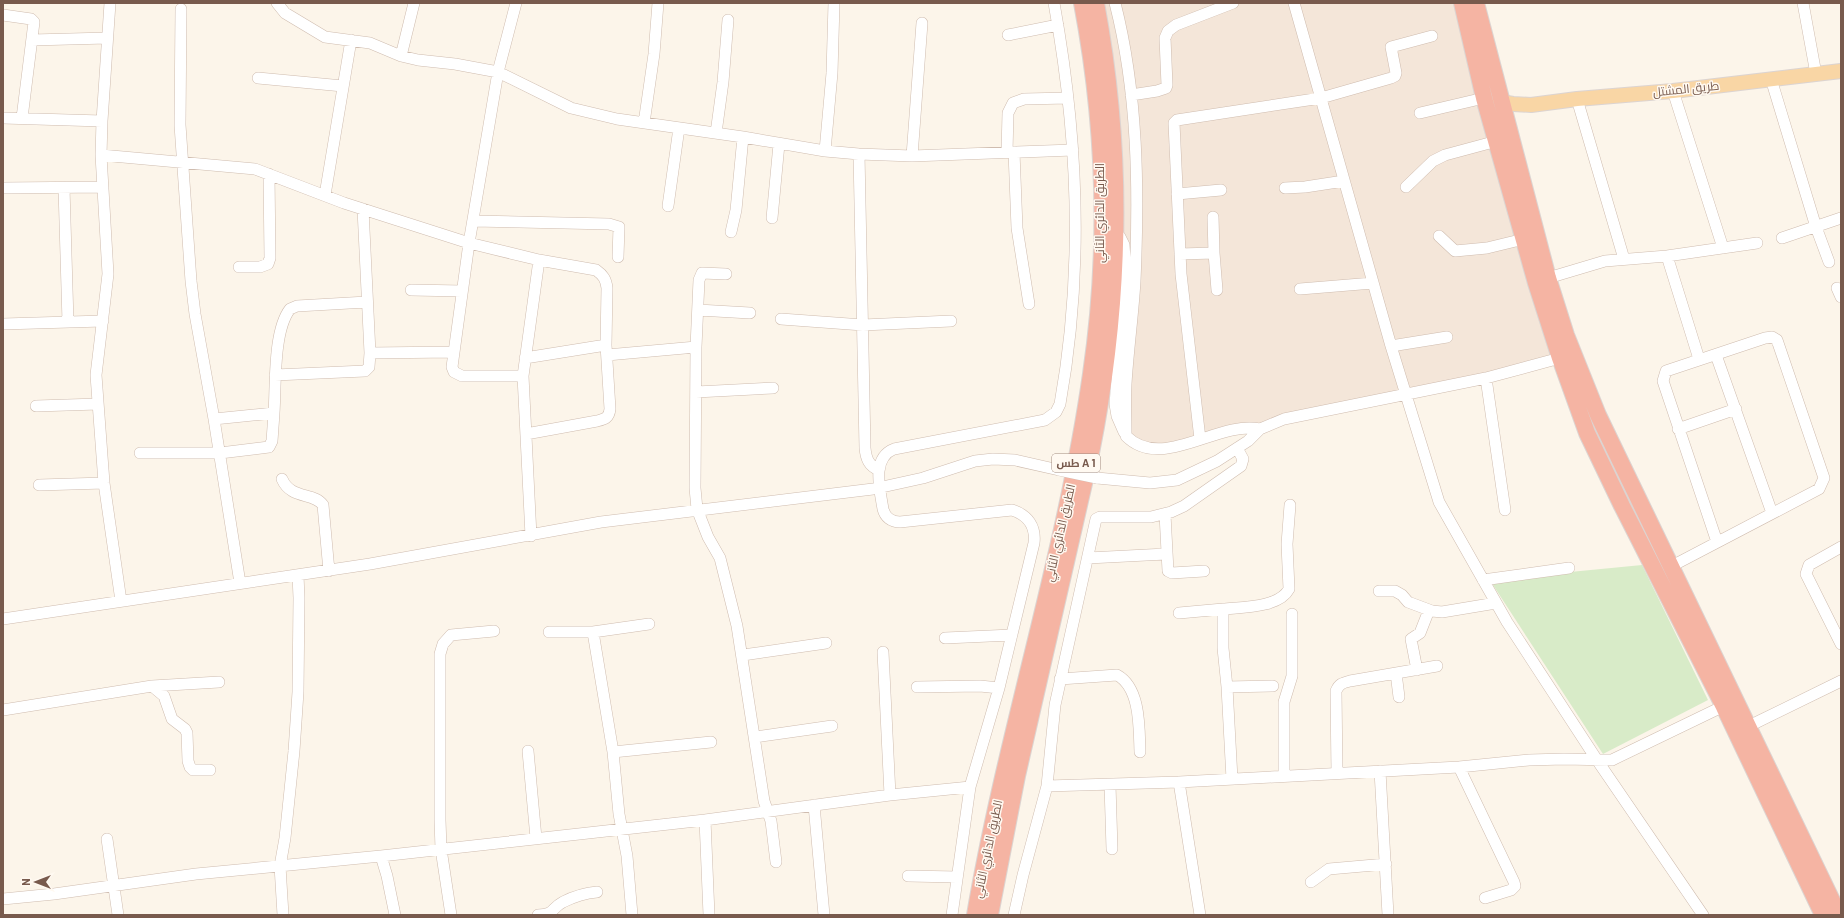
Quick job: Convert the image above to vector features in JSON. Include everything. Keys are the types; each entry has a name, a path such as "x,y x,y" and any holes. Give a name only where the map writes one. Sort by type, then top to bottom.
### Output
{"highway":[{"name":"الطريق الدائري الثاني","path":"975,915 991,834 1076,464 1092,371 1100,292 1101,191 1095,85 1082,3"},
{"name":"الطريق الدائري الثاني","path":"990,915 1018,776 1097,422 1113,298 1115,171 1112,114 1106,57 1096,3"},
{"path":"1462,3 1492,98 1506,121 1548,278 1566,335 1598,415 1670,567 1823,915"},
{"path":"1476,3 1498,141 1536,283 1560,358 1588,432 1618,497 1730,703"},
{"path":"1618,497 1633,490"},
{"path":"1742,729 1839,915"}],"main road":[{"name":"طريق المشتل","path":"1492,98 1507,103 1532,105 1577,99 1673,91 1841,71"},
{"name":"طريق المشتل","path":"1506,121 1516,111 1532,105"}],"street":[{"path":"110,3 101,155 108,274 96,375 104,482 121,600"},
{"path":"277,3 285,13 325,37 370,43 401,56 498,72 571,108 617,119 744,137 825,151 859,154 912,156 1073,150"},
{"path":"401,56 414,3"},
{"path":"516,3 498,72 469,243 452,367 454,372 458,375 523,376"},
{"path":"644,123 654,54 658,3"},
{"path":"825,151 832,73 834,3"},
{"path":"952,915 970,787 999,688 1035,538 1034,529 1029,520 1022,514 1007,510 896,522 888,518 884,512 879,470 883,457 894,449 1040,421 1052,415 1058,408 1065,366 1072,294 1075,235 1073,150 1068,98 1054,3"},
{"path":"1115,3 1126,56 1136,158 1137,220 1135,282 1126,383 1126,436"},
{"path":"1131,95 1157,92 1166,88 1165,38 1171,28 1233,3"},
{"path":"1294,3 1391,346 1439,502 1496,603 1597,760 1703,915"},
{"path":"1804,3 1816,74"},
{"path":"181,9 180,124 195,314 220,453 240,583"},
{"path":"3,15 33,20 32,40 22,118"},
{"path":"716,133 723,82 728,20"},
{"path":"912,156 922,23"},
{"path":"1008,35 1058,25"},
{"path":"1200,439 1180,254 1174,121 1321,98 1394,77 1396,73 1391,47 1432,36"},
{"path":"32,40 107,38"},
{"path":"326,195 351,40"},
{"path":"258,78 343,86"},
{"path":"1771,79 1816,227 1829,262"},
{"path":"1673,91 1723,248"},
{"path":"1029,304 1018,228 1008,112 1013,103 1024,99 1068,98"},
{"path":"1420,113 1492,98"},
{"path":"1577,99 1624,259"},
{"path":"3,118 102,121"},
{"path":"668,206 680,128"},
{"path":"731,232 736,210 744,137"},
{"path":"1406,187 1432,161 1445,155 1498,141"},
{"path":"772,218 779,144"},
{"path":"859,154 866,453 870,463 879,470"},
{"path":"101,155 241,167 269,174 363,209 469,243 539,260 596,270 602,274 606,280 607,288 607,350 610,409 607,418 526,434"},
{"path":"239,267 260,267 268,264 270,258 269,174"},
{"path":"1285,188 1305,187 1344,181"},
{"path":"3,188 103,187"},
{"path":"64,188 68,322"},
{"path":"1177,194 1221,190"},
{"path":"275,375 365,371 369,367 370,353 363,209"},
{"path":"1213,216 1217,290"},
{"path":"1782,238 1841,218"},
{"path":"473,221 609,224 619,227 618,257"},
{"path":"1115,234 1120,236 1124,245 1126,273 1115,404 1121,427 1126,436 1139,445 1153,448 1179,446 1236,428 1260,429"},
{"path":"1439,236 1455,251 1487,248 1524,239"},
{"path":"1548,278 1605,261 1667,256 1757,243"},
{"path":"1180,254 1214,253"},
{"path":"1667,256 1699,359"},
{"path":"531,536 523,376 539,260"},
{"path":"726,274 706,273 700,276 696,347 695,488 697,509 722,565 743,655 764,801 771,821 776,862"},
{"path":"1300,289 1373,283"},
{"path":"411,290 462,291"},
{"path":"140,453 220,453 269,447 272,441 275,375 282,324 290,309 297,306 367,302"},
{"path":"698,310 750,313"},
{"path":"781,319 863,325 951,321"},
{"path":"3,324 103,321"},
{"path":"1391,346 1447,337"},
{"path":"1670,567 1819,489 1823,481 1777,340 1772,338 1764,338 1716,355 1699,359 1666,371 1663,376 1663,381 1678,429 1717,542"},
{"path":"525,358 607,350 696,347"},
{"path":"370,353 453,352"},
{"path":"1716,355 1772,513"},
{"path":"3,619 121,600 329,570 531,536 601,522 697,509 881,488 923,478 975,461 993,459 1015,460 1097,478 1150,483 1177,480 1202,469 1237,448 1248,441 1260,429 1284,419 1486,378 1560,358"},
{"path":"1486,378 1504,510"},
{"path":"696,392 773,388"},
{"path":"36,406 98,404"},
{"path":"1678,429 1736,409"},
{"path":"214,419 274,413"},
{"path":"1014,915 1047,786 1052,728 1060,679 1097,518 1151,517 1165,514 1184,506 1240,466 1243,459 1237,448"},
{"path":"282,480 288,489 319,501 323,505 329,570"},
{"path":"39,485 104,482"},
{"path":"1179,613 1267,604 1277,601 1285,596 1288,589 1287,544 1290,505"},
{"path":"1165,514 1167,570 1170,573 1204,571"},
{"path":"1841,547 1809,565 1806,574 1841,644"},
{"path":"1088,558 1166,554"},
{"path":"1483,580 1569,568"},
{"path":"283,915 280,866 285,838 298,692 298,575"},
{"path":"1379,591 1395,591 1402,595 1408,602 1429,610 1442,612 1496,603"},
{"path":"1223,609 1223,648 1227,687 1232,779"},
{"path":"1417,670 1411,639 1420,633 1429,610"},
{"path":"1284,776 1284,702 1292,676 1292,614"},
{"path":"549,632 593,632 649,624"},
{"path":"451,915 441,849 440,654 443,644 451,635 494,631"},
{"path":"593,632 613,752 622,830 626,844 632,915"},
{"path":"945,638 1012,635"},
{"path":"743,655 826,643"},
{"path":"883,652 890,794"},
{"path":"1337,773 1336,691 1338,686 1342,683 1350,681 1437,666"},
{"path":"1396,673 1399,697"},
{"path":"1060,679 1117,674 1121,676 1138,705 1140,752"},
{"path":"1742,729 1841,681"},
{"path":"3,710 152,686 219,682"},
{"path":"152,686 164,696 172,719 185,729 187,733 188,761 190,767 193,770 210,770"},
{"path":"917,687 980,686 999,688"},
{"path":"1227,687 1274,686"},
{"path":"1047,786 1179,782 1459,767 1564,758 1597,760 1616,759 1730,703"},
{"path":"755,738 832,726"},
{"path":"613,752 711,742"},
{"path":"528,751 536,838"},
{"path":"1459,767 1515,886 1511,890 1485,898"},
{"path":"1380,771 1388,915"},
{"path":"1179,782 1200,915"},
{"path":"1110,785 1112,849"},
{"path":"3,899 196,874 622,830 768,812 890,794 970,787"},
{"path":"814,805 824,915"},
{"path":"705,820 709,915"},
{"path":"107,839 118,915"},
{"path":"381,856 387,876 395,915"},
{"path":"1311,882 1329,869 1386,864"},
{"path":"908,876 957,877"},
{"path":"538,915 551,914 563,902 584,894 597,892"}],"shaded area":[{"path":"1081,3 1466,3 1560,358 1202,441 1153,446 1131,442"}],"green space":[{"path":"1642,565 1708,700 1603,754 1493,585 1497,579"}]}
